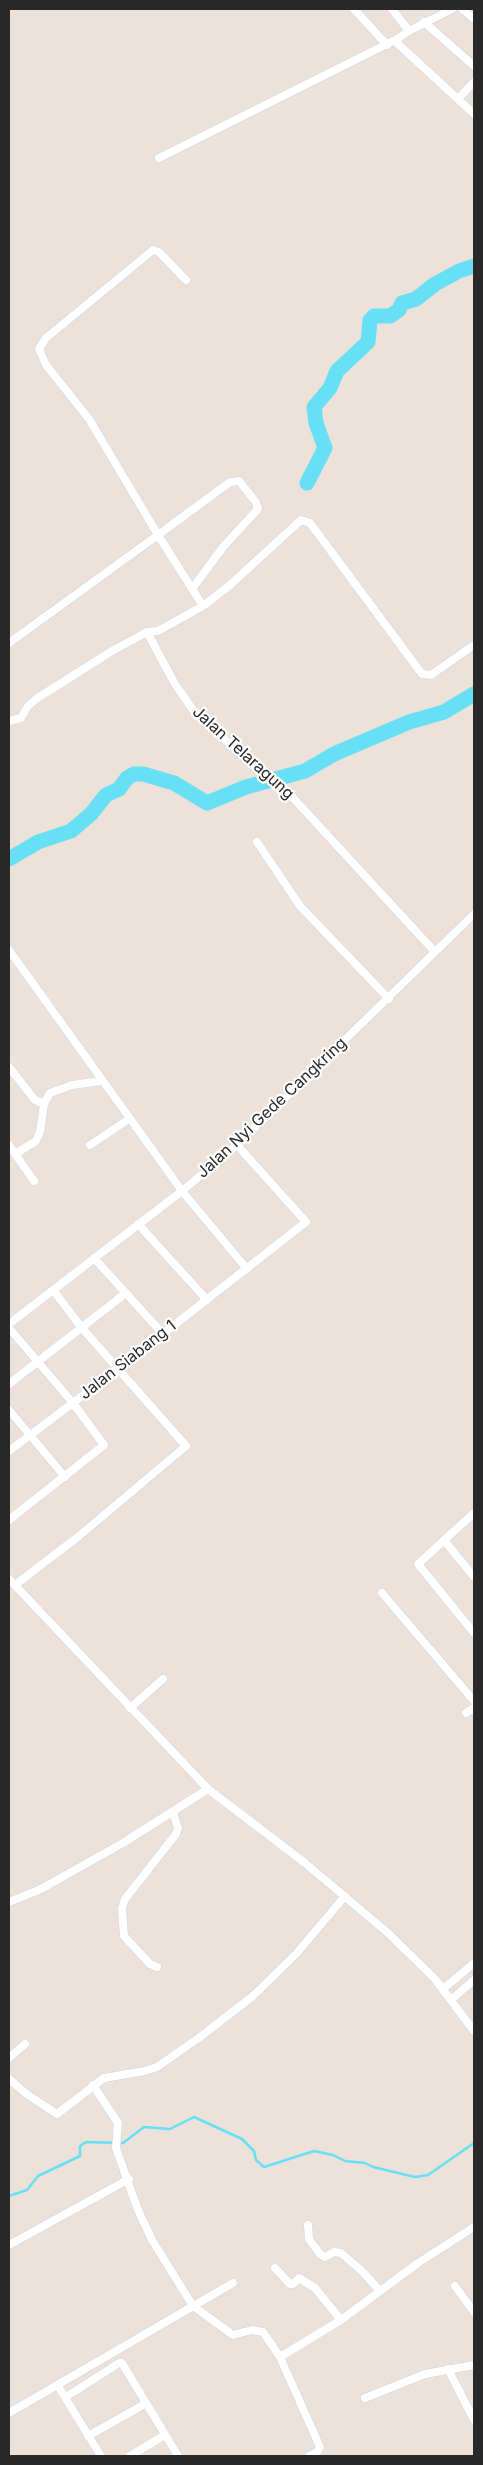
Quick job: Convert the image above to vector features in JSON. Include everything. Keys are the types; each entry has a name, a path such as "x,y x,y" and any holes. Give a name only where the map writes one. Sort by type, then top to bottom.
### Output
{"street":[{"path":"354,9 386,45"},
{"path":"392,9 409,31"},
{"path":"159,158 397,41 409,31 441,11 452,9"},
{"path":"462,9 474,19"},
{"path":"424,22 474,66"},
{"path":"397,41 474,114"},
{"path":"458,99 474,82"},
{"path":"186,280 159,252 153,250 46,338 39,349 46,365 89,419 203,606"},
{"path":"9,643 232,481 242,484 256,502 258,509 223,547 192,589"},
{"path":"9,721 21,718 28,706 36,699 147,632 158,631 203,606 230,585 303,519 310,523 422,674 431,675 474,645"},
{"name":"Jalan Telaragung","path":"147,632 175,684 193,710 260,772 284,788 435,952"},
{"path":"257,842 300,906 389,999"},
{"name":"Jalan Nyi Gede Cangkring","path":"9,1324 182,1191 237,1145 389,999 474,914"},
{"path":"9,950 101,1081 182,1191 247,1269"},
{"path":"9,1067 35,1100 44,1104"},
{"path":"15,1154 37,1140 44,1104 47,1097 55,1090 86,1082 101,1081"},
{"path":"90,1145 129,1118"},
{"path":"9,1145 34,1180"},
{"name":"Jalan Siabang 1","path":"9,1451 118,1369 306,1222 237,1145"},
{"path":"138,1224 207,1300"},
{"path":"94,1258 163,1334"},
{"path":"15,1585 79,1536 186,1448 186,1445 82,1328 52,1290"},
{"path":"9,1384 126,1293"},
{"path":"9,1328 73,1403 104,1445 9,1520"},
{"path":"9,1410 65,1477"},
{"path":"474,1516 421,1561 419,1567 474,1633"},
{"path":"444,1540 474,1577"},
{"path":"9,1579 130,1708 163,1738 208,1789 345,1896 388,1933 452,1999 474,2031"},
{"path":"382,1593 474,1701"},
{"path":"130,1708 163,1679"},
{"path":"466,1714 474,1708"},
{"path":"9,1902 41,1889 173,1813 208,1789"},
{"path":"157,1967 150,1964 124,1936 122,1908 125,1899 176,1834 178,1828 173,1813"},
{"path":"9,2079 28,2095 57,2114 93,2085 112,2075 129,2074 157,2066 200,2037 253,1996 345,1896"},
{"path":"443,1989 474,1963"},
{"path":"452,1999 474,1980"},
{"path":"9,2058 25,2044"},
{"path":"93,2085 118,2123 116,2148 129,2179 138,2210 152,2240 192,2306 233,2335 252,2330 263,2332 280,2357 320,2447 317,2452 309,2456"},
{"path":"9,2245 129,2179"},
{"path":"308,2225 309,2239 320,2254 325,2257 334,2252 341,2253 363,2272 380,2291"},
{"path":"280,2357 341,2320 380,2291 473,2229"},
{"path":"275,2268 290,2284 293,2284 299,2278 315,2288 341,2320"},
{"path":"9,2413 233,2282"},
{"path":"455,2286 474,2312"},
{"path":"66,2397 121,2362 178,2456"},
{"path":"365,2398 425,2374 448,2368 474,2365"},
{"path":"448,2368 474,2420"},
{"path":"58,2386 101,2456"},
{"path":"88,2436 145,2404"},
{"path":"130,2456 164,2435"}],"waterway":[{"path":"307,483 325,448 316,423 314,407 330,388 337,371 368,342 370,320 374,316 390,316 399,310 402,303 416,299 435,284 459,271 474,266"},
{"path":"9,859 38,842 71,831 91,814 106,795 119,789 127,778 134,774 143,774 174,783 207,803 246,787 305,771 334,754 409,722 444,712 474,694"},
{"path":"9,2196 27,2190 38,2176 80,2156 80,2146 86,2142 123,2143 144,2127 170,2129 194,2117 242,2139 254,2151 256,2160 264,2167 314,2151 333,2155 345,2161 365,2163 373,2167 415,2177 428,2175 474,2143"}]}
